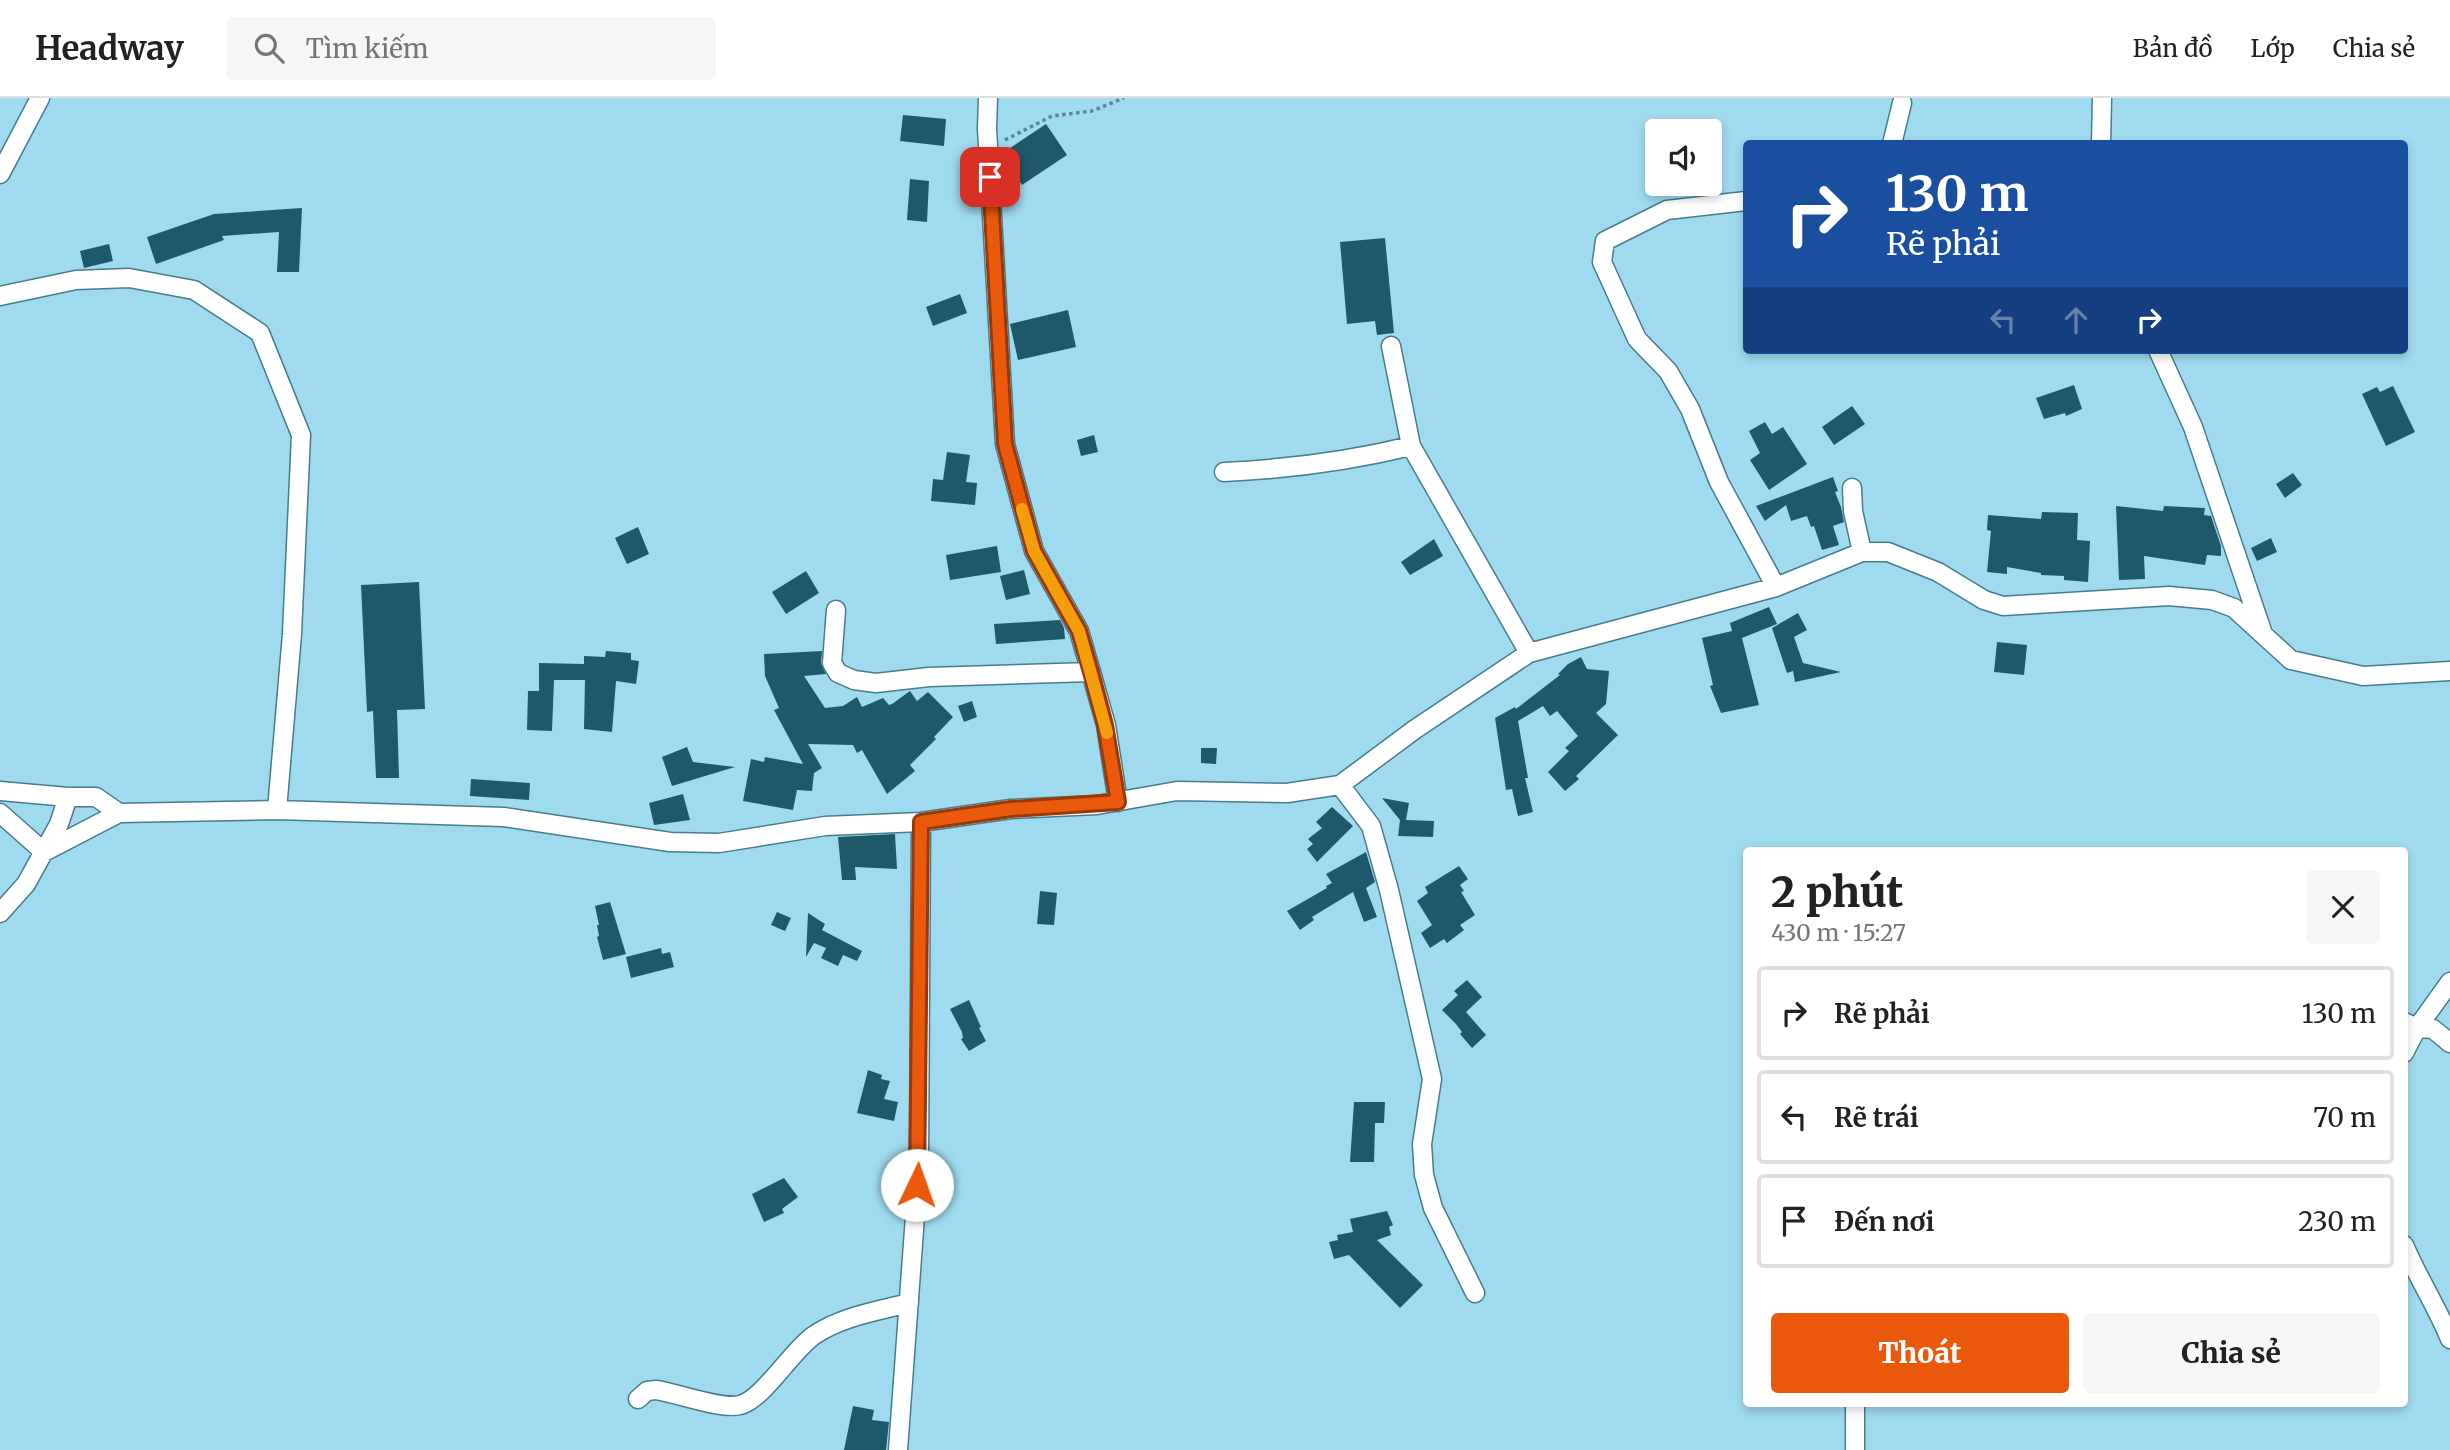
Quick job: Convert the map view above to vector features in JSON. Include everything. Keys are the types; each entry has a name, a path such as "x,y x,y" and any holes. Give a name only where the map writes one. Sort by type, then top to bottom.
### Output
{"street":[{"path":"0,174 40,98"},
{"path":"988,98 988,150 1005,444 1034,551 1079,631 1105,725 1118,802"},
{"path":"2101,140 2102,98"},
{"path":"1893,140 1902,103"},
{"path":"1743,201 1667,210 1605,241 1602,262 1637,339 1668,371 1690,409 1719,482 1776,587"},
{"path":"0,296 76,280 130,278 194,290 260,333 301,435 292,634 277,810"},
{"path":"1391,346 1411,446 1529,653"},
{"path":"2160,354 2193,427 2263,634"},
{"path":"1224,472 1286,469 1411,446"},
{"path":"1852,488 1853,511 1862,552"},
{"path":"44,852 119,813 277,810 504,817 605,830 670,842 719,843 825,826 921,822 1011,809 1118,802 1177,791 1287,793 1340,785 1414,730 1529,653 1776,587 1862,552 1888,552 1938,572 1984,600 2003,606 2169,596 2212,600 2234,608 2291,660 2363,676 2450,671"},
{"path":"835,610 832,663 838,673 853,680 876,683 929,677 1091,672"},
{"path":"1340,785 1371,826 1389,890 1432,1079 1422,1144 1424,1175 1433,1208 1475,1293"},
{"path":"0,791 96,797 119,813"},
{"path":"0,913 26,884 59,824 68,797"},
{"path":"0,813 44,852"},
{"path":"898,1450 919,1161 921,822"},
{"path":"2411,1025 2450,982"},
{"path":"2411,1025 2433,1028 2450,1043"},
{"path":"2408,1255 2450,1339"},
{"path":"638,1399 647,1391 656,1390 726,1406 743,1405 765,1387 795,1350 815,1335 843,1321 909,1303"},
{"path":"1855,1450 1856,1407"}],"path":[{"path":"988,150 1052,116 1092,111 1124,98"}],"building":[{"path":"903,115 946,119 944,146 900,141"},
{"path":"1046,124 1067,155 1022,185 1001,154"},
{"path":"910,179 929,181 927,222 907,220"},
{"path":"302,208 299,272 277,272 279,232 222,236 224,240 156,264 147,237 214,214"},
{"path":"1385,238 1394,333 1377,335 1375,321 1347,324 1340,242"},
{"path":"109,244 113,261 84,268 80,251"},
{"path":"960,294 967,313 933,326 926,307"},
{"path":"1068,310 1076,347 1018,360 1010,324"},
{"path":"2074,385 2082,409 2066,416 2065,413 2044,419 2036,398"},
{"path":"2393,386 2415,432 2386,446 2362,394 2377,387 2380,392"},
{"path":"1852,406 1865,424 1834,445 1822,427"},
{"path":"1765,422 1772,434 1783,427 1807,464 1769,490 1750,460 1760,453 1749,431"},
{"path":"1094,435 1098,452 1081,456 1077,440"},
{"path":"947,452 970,455 966,482 977,483 975,505 931,501 933,479 943,480"},
{"path":"2293,473 2302,485 2285,498 2276,484"},
{"path":"1833,477 1844,522 1833,526 1839,545 1822,550 1814,526 1811,527 1807,516 1791,521 1786,505 1765,521 1756,506"},
{"path":"2116,506 2163,511 2164,506 2205,508 2204,515 2211,516 2221,546 2221,556 2207,555 2205,565 2144,556 2145,579 2119,580"},
{"path":"2042,512 2078,513 2077,540 2090,541 2088,582 2064,580 2064,576 2041,575 2007,567 2007,574 1987,572 1991,531 1987,530 1988,515 2041,519"},
{"path":"638,527 649,554 627,564 615,538"},
{"path":"2271,538 2277,552 2257,561 2251,548"},
{"path":"1434,539 1443,556 1410,575 1401,562"},
{"path":"997,546 1001,572 950,580 946,555"},
{"path":"1024,570 1030,594 1006,600 1000,576"},
{"path":"806,571 819,593 786,614 772,592"},
{"path":"419,582 425,709 397,710 399,778 376,778 373,711 367,712 361,585"},
{"path":"1769,607 1777,624 1742,638 1759,705 1721,713 1710,686 1713,685 1702,638 1732,631 1730,623"},
{"path":"1798,613 1807,630 1794,637 1803,663 1841,672 1795,682 1793,671 1787,673 1772,628"},
{"path":"1060,620 1065,639 996,644 994,624"},
{"path":"1997,642 2027,645 2024,675 1994,672"},
{"path":"606,651 631,653 631,660 639,661 636,684 616,681 612,732 584,729 585,680 554,680 552,731 527,730 528,691 539,691 539,663 584,664 584,656 605,657"},
{"path":"822,651 821,663 826,674 804,676 825,708 843,706 857,697 862,707 883,698 889,705 910,691 917,701 928,692 953,717 910,765 915,771 887,794 862,750 857,753 853,745 808,744 822,768 814,773 812,791 797,790 793,810 743,801 751,759 764,762 765,757 803,764 774,710 779,708 765,676 764,654"},
{"path":"1581,657 1587,669 1609,671 1606,704 1596,713 1618,735 1576,776 1579,779 1565,791 1548,772 1569,751 1565,748 1578,736 1557,711 1550,716 1543,706 1518,721 1528,778 1525,778 1533,812 1518,816 1512,789 1506,790 1495,718 1515,707 1516,709 1560,675 1558,674 1568,664"},
{"path":"972,701 977,717 964,722 958,706"},
{"path":"687,747 693,762 735,767 672,786 662,757"},
{"path":"1201,748 1217,748 1216,764 1201,763"},
{"path":"471,779 530,783 529,800 470,796"},
{"path":"683,794 690,820 654,825 649,803"},
{"path":"1382,798 1409,803 1406,820 1434,821 1433,837 1398,836 1400,820"},
{"path":"1332,807 1353,826 1317,862 1307,849 1313,844 1308,839 1322,828 1316,822"},
{"path":"895,834 897,869 855,867 856,880 842,880 838,837"},
{"path":"1366,852 1375,882 1366,888 1377,917 1364,922 1353,892 1312,917 1314,920 1300,930 1287,911 1327,888 1326,886 1332,883 1326,874"},
{"path":"1459,866 1468,879 1460,885 1464,891 1461,892 1475,915 1460,925 1464,930 1447,943 1444,939 1430,948 1421,933 1432,925 1417,901 1428,893 1425,887"},
{"path":"1040,891 1057,893 1054,925 1037,924"},
{"path":"610,902 626,954 603,960 597,937 599,925 595,906"},
{"path":"777,912 791,918 785,931 771,925"},
{"path":"808,913 825,924 822,930 862,951 857,961 843,955 838,966 821,958 826,948 814,943 806,957"},
{"path":"661,948 662,954 670,952 674,967 631,978 626,957"},
{"path":"1467,980 1482,997 1466,1012 1486,1035 1472,1048 1460,1034 1462,1032 1456,1024 1442,1010 1458,995 1454,991"},
{"path":"969,1000 986,1041 969,1051 961,1039 962,1032 950,1009"},
{"path":"868,1070 882,1075 881,1079 890,1081 884,1099 898,1102 894,1121 857,1113"},
{"path":"1354,1102 1385,1102 1384,1123 1375,1123 1374,1162 1350,1162"},
{"path":"784,1178 798,1197 782,1209 784,1213 764,1222 752,1194"},
{"path":"1387,1211 1393,1225 1389,1227 1391,1235 1377,1240 1423,1285 1400,1308 1349,1255 1334,1259 1329,1242 1338,1240 1337,1235 1353,1232 1350,1219"},
{"path":"853,1406 874,1410 872,1420 889,1422 886,1450 844,1450"}],"slow traffic":[{"path":"1022,509 1034,551 1079,631 1107,733"}],"route":[{"path":"917,1185 921,822 1011,809 1118,802 1105,725 1079,631 1034,551 1005,444 990,177"}]}
